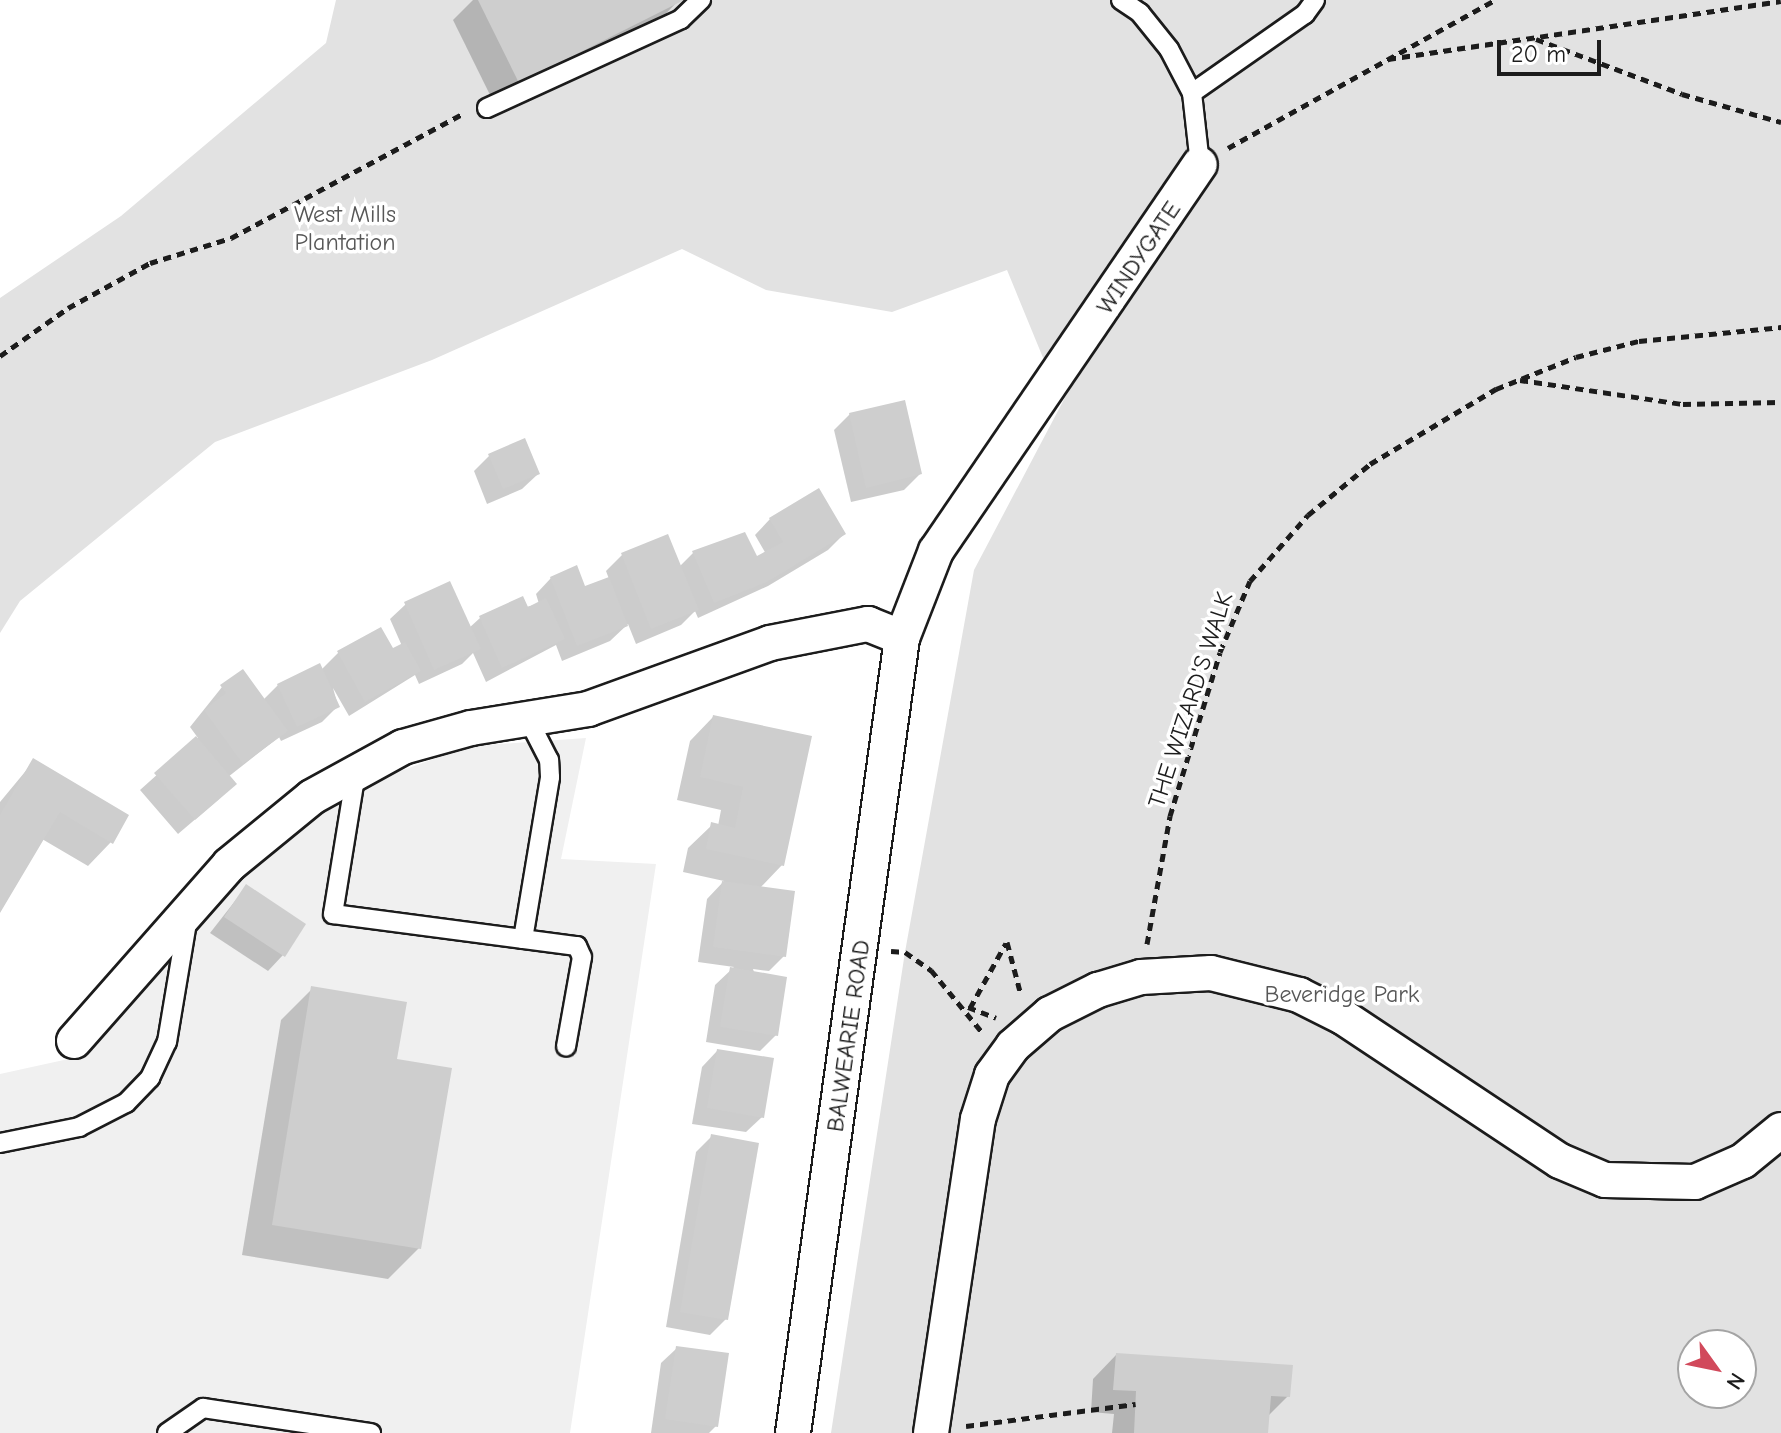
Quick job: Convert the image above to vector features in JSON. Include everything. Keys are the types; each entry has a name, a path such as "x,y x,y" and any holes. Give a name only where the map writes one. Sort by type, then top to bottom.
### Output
{"street":[{"name":"WINDYGATE","path":"902,638 936,551 1200,164"},
{"path":"74,1041 189,905 312,797 356,770 403,747 588,709 770,643 868,624 902,638"},
{"name":"BALWEARIE ROAD","path":"793,1433 862,948 902,638"},
{"path":"931,1432 978,1119 1003,1060 1050,1014 1141,977 1211,973 1299,995 1343,1017 1560,1161 1605,1180 1695,1182 1743,1161 1781,1130"}],"lane":[{"path":"487,108 681,19 701,0"},
{"path":"1121,0 1140,13 1169,49 1192,93 1200,164"},
{"path":"1192,93 1305,14 1315,0"},
{"path":"523,939 550,777 549,760 528,719"},
{"path":"356,770 333,914 581,949 566,1047"},
{"path":"0,1143 79,1127 126,1103 150,1078 167,1042 184,961 189,905"},
{"path":"167,1433 203,1408 371,1433"}],"path":[{"path":"1200,164 1495,0"},
{"path":"1388,59 1781,1"},
{"path":"1533,38 1682,94 1781,122"},
{"path":"0,356 68,308 150,263 231,238 381,163 425,130 487,108"},
{"name":"THE WIZARD'S WALK","path":"1141,977 1170,816 1220,652 1250,581 1308,515 1370,464 1519,380 1576,357 1639,341 1781,327"},
{"path":"1519,380 1683,404 1781,402"},
{"path":"970,1008 1007,942 1031,1031"},
{"path":"862,948 905,952 931,970 1003,1060"},
{"path":"931,1432 1136,1404"}],"shaded area":[{"path":"586,738 561,859 656,864 570,1433 0,1433 0,1074 82,1056 213,906 287,839 364,784 470,746"}],"green space":[{"name":"Beveridge Park","path":"336,0 1781,0 1781,1433 831,1433 905,952 974,570 1070,388 1046,365 1007,270 892,312 766,290 682,249 432,360 215,442 20,601 0,633 0,298 121,216 326,43"}],"building":[{"path":"478,0 684,0 519,83"},
{"path":"905,400 922,474 866,488 849,413"},
{"path":"525,438 540,474 503,489 488,454"},
{"path":"819,488 846,534 767,582 714,603 692,551 745,532 757,556 783,542 769,518"},
{"path":"668,534 699,610 651,629 621,553"},
{"path":"577,565 585,586 609,577 628,626 577,646 550,577"},
{"path":"450,581 481,649 434,670 404,602"},
{"path":"523,596 528,607 546,598 565,639 502,668 479,616"},
{"path":"381,627 393,648 405,642 421,671 365,702 337,651"},
{"path":"320,663 340,707 297,727 277,684"},
{"path":"243,669 288,731 243,764 204,710 226,693 220,685"},
{"path":"713,715 812,736 784,866 706,849 711,822 735,828 743,787 700,777"},
{"path":"196,736 237,784 195,820 154,773"},
{"path":"33,758 129,815 113,844 60,812 0,913 0,815"},
{"path":"722,881 795,891 786,957 713,947"},
{"path":"246,884 306,924 285,957 224,917"},
{"path":"730,967 787,977 778,1036 720,1027"},
{"path":"311,986 407,1002 397,1059 452,1068 421,1249 272,1225"},
{"path":"717,1049 774,1058 764,1118 707,1108"},
{"path":"711,1134 759,1143 728,1320 680,1312"},
{"path":"676,1346 729,1353 718,1427 665,1419"},
{"path":"1116,1353 1293,1365 1290,1397 1271,1396 1268,1433 1134,1433 1136,1391 1113,1390"}],"park label":[{"name":"West Mills Plantation","path":"345,229"}]}
